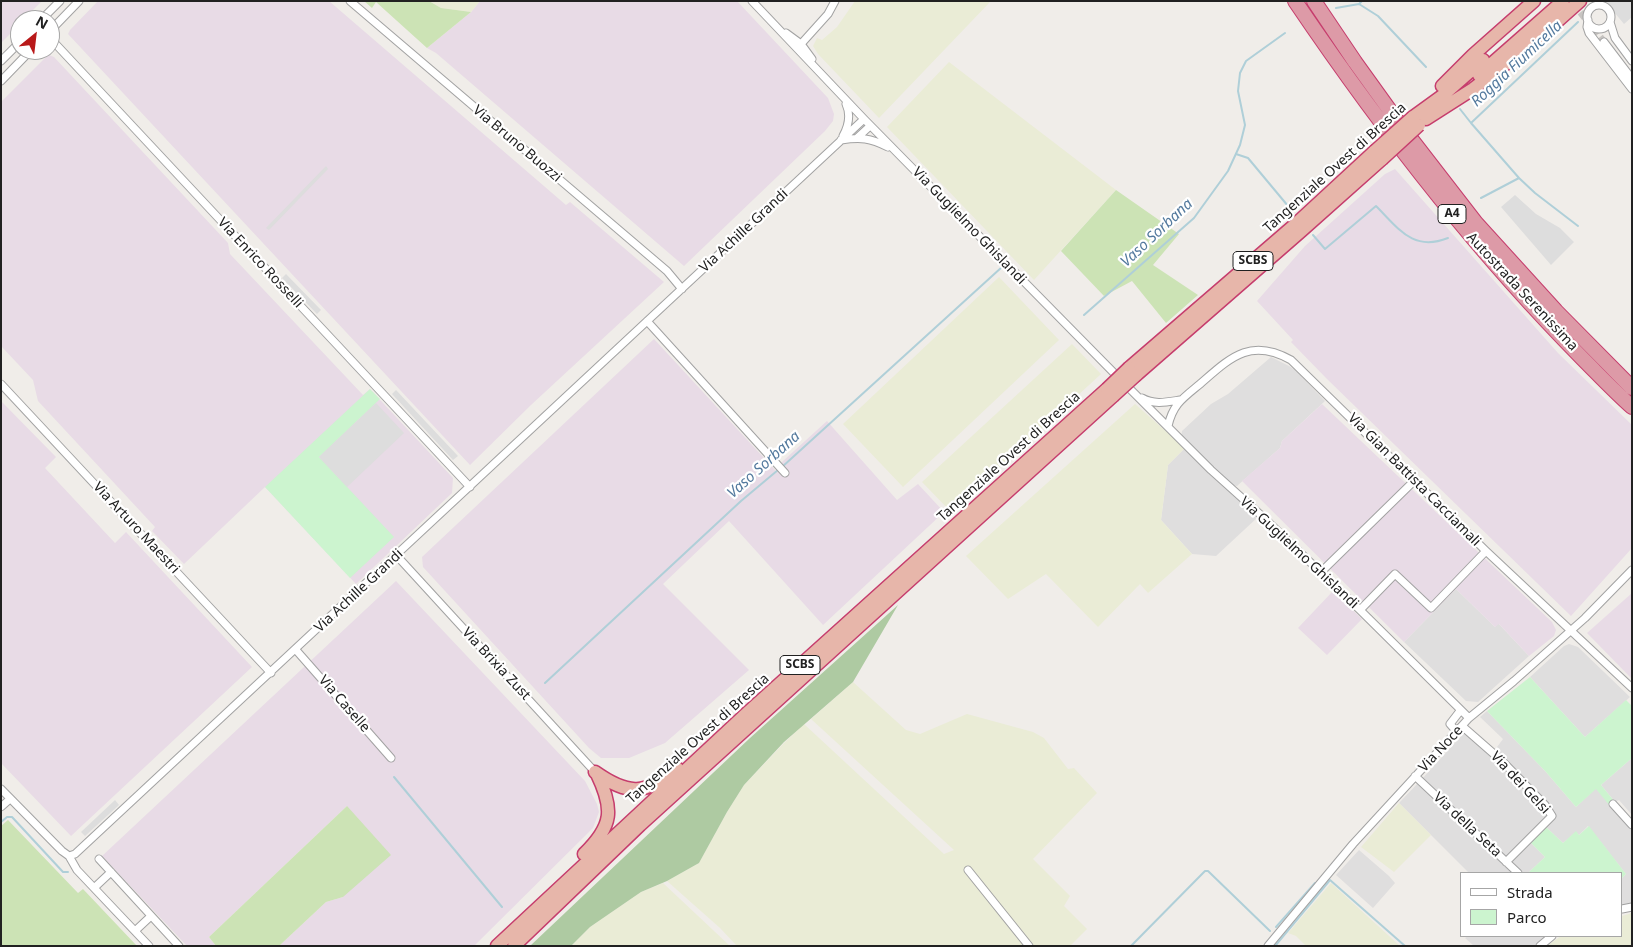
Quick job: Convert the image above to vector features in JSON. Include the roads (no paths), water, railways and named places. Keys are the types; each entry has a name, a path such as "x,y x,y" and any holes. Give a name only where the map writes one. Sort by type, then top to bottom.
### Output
{"highway":[{"name":"Autostrada Serenissima","path":"1295,1 1344,74 1467,234 1546,322 1632,407"},
{"name":"Autostrada Serenissima","path":"1314,1 1395,118 1476,223 1556,310 1632,388"},
{"name":"Tangenziale Ovest di Brescia","path":"1419,120 1442,96 1551,1"},
{"name":"Tangenziale Ovest di Brescia","path":"497,946 744,716 1133,372 1297,223 1563,1"},
{"path":"1419,120 1473,89 1534,42 1580,1"},
{"path":"1419,120 1473,55 1532,3"},
{"name":"Tangenziale Ovest di Brescia","path":"514,946 640,825 1110,392"},
{"path":"596,772 622,788 634,790 644,788 668,775 723,728 744,716"},
{"path":"541,904 561,877 597,840 606,826 609,813 608,802 596,772"}],"street":[{"path":"60,20 79,1"},
{"name":"Via Bruno Buozzi","path":"350,1 667,272 682,289"},
{"name":"Via Guglielmo Ghislandi","path":"752,1 870,126 1114,373"},
{"path":"789,41 801,44 828,14 835,1"},
{"path":"1632,62 1615,38 1608,9 1600,5 1592,8 1588,15 1587,27 1632,89"},
{"name":"Via Guglielmo Ghislandi","path":"768,19 801,44 825,78"},
{"path":"1588,20 1590,24 1598,28 1602,28 1610,22"},
{"path":"1604,42 1632,79"},
{"name":"Via Enrico Rosselli","path":"60,49 470,487"},
{"path":"1,61 10,52"},
{"path":"1,81 21,60"},
{"name":"Via Achille Grandi","path":"840,140 848,124 849,111 842,97"},
{"name":"Via Achille Grandi","path":"69,856 75,854 296,650 864,119"},
{"path":"857,138 870,126"},
{"path":"840,140 872,139 893,149"},
{"path":"648,321 785,472"},
{"name":"Via Gian Battista Cacciamali","path":"1168,426 1171,414 1180,400 1228,359 1255,350 1268,350 1282,355 1300,366 1486,551 1632,688"},
{"name":"Via Arturo Maestri","path":"1,384 271,673"},
{"name":"Via Guglielmo Ghislandi","path":"1129,388 1211,470 1360,610 1469,718"},
{"path":"1135,394 1147,401 1180,400"},
{"path":"1320,573 1415,480"},
{"path":"1360,610 1395,574 1431,608 1486,551"},
{"name":"Via Brixia Zust","path":"397,556 596,772"},
{"name":"Via Noce","path":"1268,946 1318,884 1469,718 1571,630 1632,570"},
{"name":"Via Caselle","path":"296,650 391,758"},
{"path":"1460,710 1450,724 1460,729"},
{"name":"Via dei Gelsi","path":"1460,729 1502,762 1545,805 1552,816 1506,862"},
{"name":"Via della Seta","path":"1415,776 1517,872"},
{"path":"1,789 69,856 77,870 149,946"},
{"path":"1,807 10,799"},
{"path":"1613,804 1632,826"},
{"path":"99,859 179,946"},
{"path":"968,870 1029,946"},
{"path":"94,888 111,872"},
{"path":"135,932 151,916"},
{"path":"1540,946 1551,937"}],"waterway":[{"name":"Vaso Sorbana","path":"1336,8 1359,4 1362,1"},
{"name":"Roggia Fiumicella","path":"1359,4 1378,16 1426,67"},
{"name":"Roggia Fiumicella","path":"1460,109 1471,123 1578,22"},
{"name":"Vaso Sorbana","path":"1084,315 1194,218 1228,171 1240,145 1245,125 1238,91 1240,73 1246,61 1285,33"},
{"name":"Roggia Fiumicella","path":"1471,123 1519,178"},
{"name":"Roggia Fiumicella","path":"1236,154 1248,158 1293,212"},
{"name":"Roggia Fiumicella","path":"1481,198 1519,178 1535,193 1578,226"},
{"name":"Roggia Fiumicella","path":"1313,235 1325,249 1376,206 1400,230 1416,240 1436,242 1448,238"},
{"name":"Vaso Sorbana","path":"782,467 1002,267"},
{"name":"Vaso Sorbana","path":"545,683 741,501 778,470"},
{"path":"394,777 502,907"},
{"name":"Vaso Sorbana","path":"1,822 7,817 12,817 63,872 68,872"},
{"path":"1131,946 1205,871 1208,871 1270,931"},
{"path":"1275,946 1330,880 1405,946"},
{"path":"1276,927 1315,883"}],"tunnel":[{"path":"1574,4 1604,42"}]}
